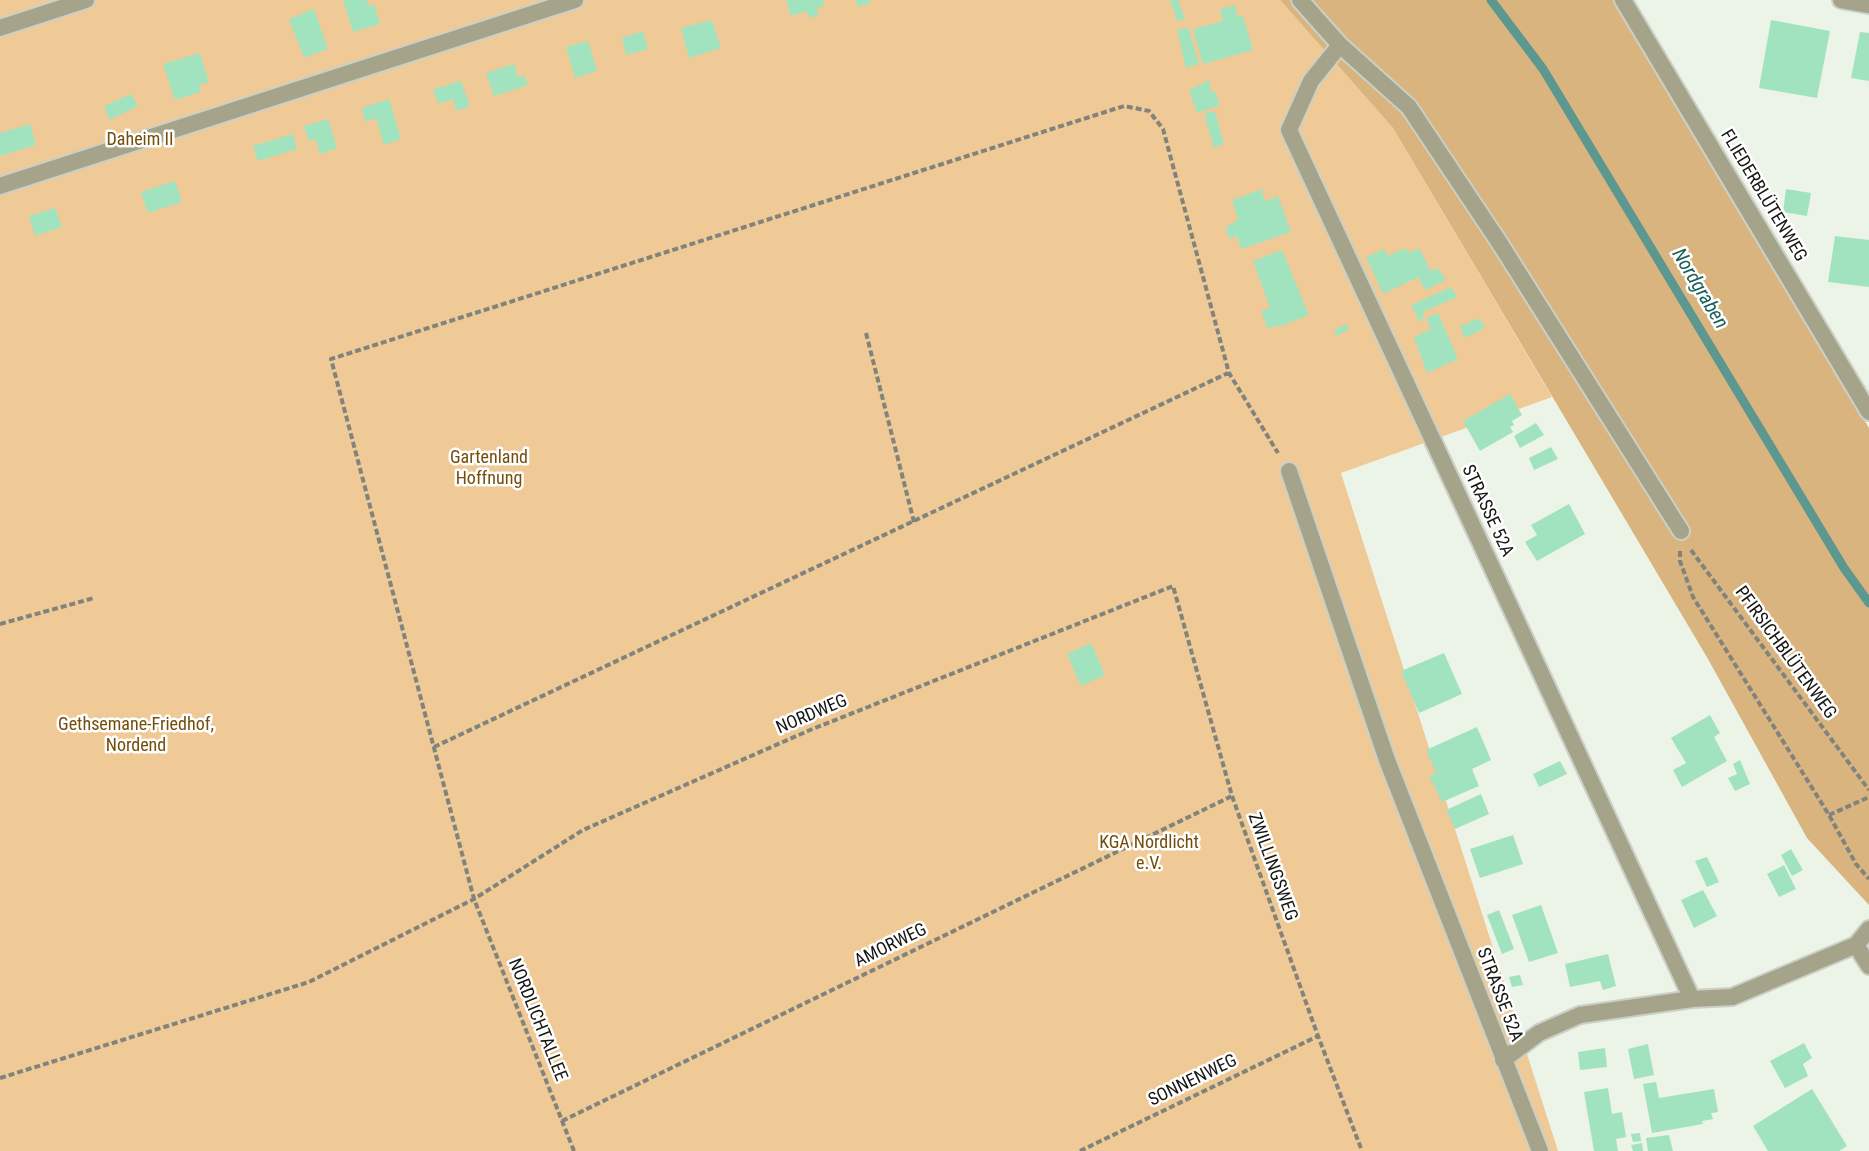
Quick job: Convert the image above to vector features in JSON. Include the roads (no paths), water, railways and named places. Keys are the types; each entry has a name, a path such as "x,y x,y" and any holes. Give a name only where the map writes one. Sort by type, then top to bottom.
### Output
{"street":[{"path":"0,28 86,0"},
{"path":"0,186 575,0"},
{"path":"1300,0 1340,45 1409,107 1499,242 1681,531"},
{"name":"FLIEDERBLÜTENWEG","path":"1623,0 1869,412"},
{"path":"1841,0 1869,5"},
{"name":"STRASSE 52A","path":"1340,45 1311,81 1289,130 1692,999"},
{"name":"STRASSE 52A","path":"1289,471 1387,760 1540,1151"},
{"name":"STRASSE 52A","path":"1503,1060 1539,1033 1581,1015 1692,999 1732,997 1856,945 1869,929"},
{"path":"1856,945 1869,966"}],"waterway":[{"name":"Nordgraben","path":"1491,0 1543,69 1844,568 1869,603"}],"park label":[{"name":"Daheim II","path":"140,140"},
{"name":"Gartenland Hoffnung","path":"489,468"},
{"name":"Gethsemane-Friedhof, Nordend","path":"136,735"},
{"name":"KGA Nordlicht e.V.","path":"1149,853"}]}
